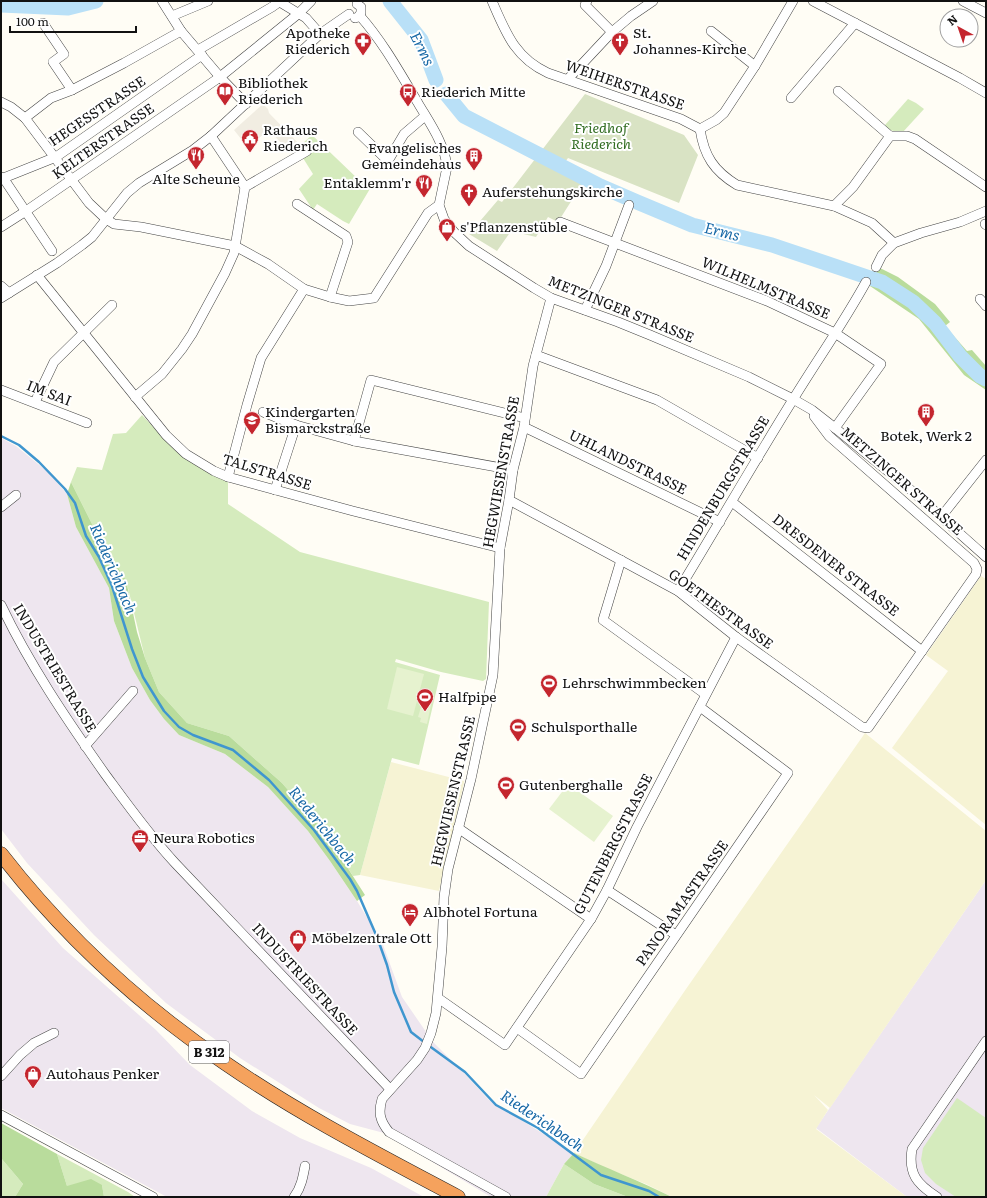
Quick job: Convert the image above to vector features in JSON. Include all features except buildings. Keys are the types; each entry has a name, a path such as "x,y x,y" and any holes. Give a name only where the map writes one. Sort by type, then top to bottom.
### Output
{"highway":[{"name":"B 312","path":"1,854 47,907 96,958 201,1046 262,1087 345,1137 458,1197"}],"street":[{"path":"162,1 181,31 220,77 246,104"},
{"path":"172,16 208,1"},
{"path":"278,1 306,18 320,34"},
{"name":"HEGESSTRASSE","path":"2,178 56,157 200,53 272,7 278,1"},
{"name":"KELTERSTRASSE","path":"1,227 220,77 298,14 311,1"},
{"name":"WEIHERSTRASSE","path":"492,1 507,34 525,58 535,67 681,119 700,129"},
{"path":"587,1 585,5 612,32"},
{"path":"568,79 612,32 631,16 653,1"},
{"path":"793,1 755,66 724,113 716,120 700,129 705,153 714,167 737,185 834,206 872,223 894,243"},
{"path":"813,1 986,93"},
{"path":"963,1 986,13"},
{"path":"349,14 349,7 358,3 362,10 360,16"},
{"path":"349,14 355,18 360,16"},
{"path":"1,298 57,263 92,237 127,193 139,183 193,150 211,136 320,34 349,14"},
{"path":"1,102 11,107 25,118 56,157 70,180 89,203 106,219 114,224 148,228 235,246 268,264 304,289 349,301 374,298 428,213 439,205 447,167 441,145 425,116 390,56 360,16"},
{"path":"43,23 64,54 53,62 72,90"},
{"path":"791,98 855,23"},
{"path":"25,118 51,98 72,90 181,31"},
{"path":"711,31 755,66"},
{"path":"838,90 890,136 907,136 915,139 986,187"},
{"path":"358,132 388,161 404,134 425,116"},
{"path":"135,397 162,374 185,345 231,262 245,187 211,136"},
{"path":"834,206 853,187 890,136"},
{"path":"245,187 307,152"},
{"path":"2,178 52,251"},
{"path":"298,204 346,236 348,242 330,297"},
{"name":"METZINGER STRASSE","path":"439,205 444,219 454,232 469,246 551,298 696,354 793,399 812,410 912,491 986,557"},
{"path":"585,310 616,242 629,205"},
{"path":"876,266 882,255 894,243 921,233 960,222 986,211"},
{"name":"WILHELMSTRASSE","path":"560,222 616,242 767,301 835,333 881,364 835,428"},
{"name":"TALSTRASSE","path":"37,275 166,435 186,454 208,468 228,477 353,512 500,548"},
{"name":"WILHELMSTRASSE","path":"835,333 846,318 866,282"},
{"path":"1,286 9,293"},
{"path":"228,477 261,358 304,289"},
{"name":"HEGWIESENSTRASSE","path":"390,1089 407,1071 425,1048 435,1020 447,877 471,779 493,675 500,548 513,470 524,422 536,355 551,298"},
{"path":"980,299 986,306"},
{"path":"35,402 54,362 112,305"},
{"name":"HINDENBURGSTRASSE","path":"678,591 793,399 835,333"},
{"path":"536,355 657,400 758,458"},
{"name":"UHLANDSTRASSE","path":"354,441 371,380 524,422 720,522"},
{"name":"IM SAI","path":"1,390 87,423"},
{"name":"METZINGER STRASSE","path":"812,410 815,418 829,436 974,563 977,568 976,574 922,651"},
{"path":"263,412 296,426 354,441 513,470"},
{"path":"275,490 296,426"},
{"path":"941,517 986,460"},
{"path":"1,507 16,495"},
{"name":"GOETHESTRASSE","path":"509,500 678,591 736,637 862,727 868,728 922,651"},
{"name":"DRESDENER STRASSE","path":"732,502 922,651"},
{"path":"621,560 603,620 705,694"},
{"name":"INDUSTRIESTRASSE","path":"1,605 31,661 85,746 145,829 164,851 390,1089"},
{"name":"GUTENBERGSTRASSE","path":"438,998 505,1045 591,919 700,707 705,694 736,637"},
{"name":"INDUSTRIESTRASSE","path":"85,746 133,691"},
{"name":"PANORAMASTRASSE","path":"517,1028 581,1074 788,773 700,707"},
{"path":"458,828 591,919"},
{"path":"607,890 676,935"},
{"path":"1,1076 20,1055 34,1043 54,1033"},
{"path":"937,1197 923,1188 918,1182 913,1172 910,1159 912,1149 986,1041"},
{"path":"390,1089 382,1099 379,1108 382,1124 389,1132 506,1197"},
{"path":"1,1115 153,1197"},
{"path":"294,1197 302,1180 305,1166"}],"shaded area":[{"path":"263,104 268,109 269,113 299,144 284,152 282,144 269,130 254,142 255,144 249,149 234,130"},
{"path":"1,438 16,446 48,472 67,494 76,527 109,588 114,621 132,668 150,700 164,719 179,735 225,754 268,787 308,831 357,901 382,942 402,997 433,1042 489,1100 574,1153 564,1164 546,1197 491,1197 384,1133 350,1124 319,1108 240,1058 166,1003 94,935 27,863 1,829"},
{"path":"981,576 986,579 986,825 892,748 948,671 926,655"},
{"path":"865,733 986,831 986,880 830,1108 814,1095 828,1110 816,1129 907,1197 672,1197 646,1184 608,1169 574,1153 686,989"},
{"path":"391,762 464,781 439,891 360,875"},
{"path":"1,879 63,948 156,1030 190,1065 252,1111 300,1138 371,1168 424,1197 167,1197 1,1108"},
{"path":"986,880 986,1197 907,1197 816,1128"}],"green space":[{"name":"Friedhof Riederich","path":"585,94 684,135 698,155 679,203 568,158 560,169 584,181 558,222 548,217 536,237 511,231 497,251 469,234 498,200 502,202"},
{"path":"908,99 924,109 902,133 890,130 885,125"},
{"path":"312,135 359,180 371,187 349,224 317,204 313,210 299,189 313,174 303,158 303,143"},
{"path":"878,267 898,277 935,304 950,322 945,326 967,351 972,350 986,366 986,390 964,375 919,319 867,284"},
{"path":"142,415 176,451 228,480 228,504 300,552 489,602 486,679 483,681 441,672 396,659 395,662 440,675 419,765 392,758 360,875 353,876 326,834 282,783 229,736 187,723 159,692 145,658 126,580 96,532 71,482 77,467 102,470 113,434 126,433"},
{"path":"71,482 96,532 126,580 137,632 145,658 159,692 187,723 229,736 282,783 326,834 365,895 357,901 308,831 268,787 225,754 179,735 164,719 150,700 132,668 114,621 109,588 76,527 67,494"},
{"path":"397,667 424,674 413,716 387,709"},
{"name":"Halfpipe","path":"424,704 431,705 427,724 420,722 421,718 418,717 421,707 423,707"},
{"path":"568,784 613,816 594,842 549,809"},
{"path":"957,1098 986,1118 986,1197 956,1197 936,1184 925,1173 921,1160 923,1148"},
{"path":"1,1123 57,1154 67,1186 91,1179 102,1185 104,1197 15,1197 23,1184 1,1158"},
{"path":"574,1153 672,1197 628,1197 594,1184 564,1164"},
{"path":"57,1154 135,1197 104,1197 102,1185 67,1186"},
{"path":"1,1158 23,1184 15,1197 1,1197"},
{"path":"564,1164 594,1184 628,1197 546,1197"}],"waterway":[{"name":"Erms","path":"1,5 68,8 96,1"},
{"name":"Erms","path":"390,1 421,40 436,80"},
{"name":"Erms","path":"446,94 464,116 600,186 637,202 692,225 772,245 882,282 913,302 935,323 960,356 980,376 986,379"},
{"name":"Riederichbach","path":"1,436 19,445 39,462 65,489 75,503 86,536 99,557 112,586 132,649 143,677 164,711 179,727 193,735 233,750 269,780 314,830 350,879 357,891 377,937 387,965 394,992 411,1032 424,1042"},
{"name":"Riederichbach","path":"428,1045 465,1072 496,1105 538,1128 601,1175 649,1191 659,1197"}],"place":[{"name":"Apotheke Riederich","path":"363,56"},
{"name":"St. Johannes-Kirche","path":"620,56"},
{"name":"Bibliothek Riederich","path":"225,106"},
{"name":"Riederich Mitte","path":"408,107"},
{"name":"Rathaus Riederich","path":"250,153"},
{"name":"Alte Scheune","path":"196,170"},
{"name":"Evangelisches Gemeindehaus","path":"474,171"},
{"name":"Entaklemm'r","path":"424,198"},
{"name":"Auferstehungskirche","path":"469,207"},
{"name":"s'Pflanzenstüble","path":"447,242"},
{"name":"Botek, Werk 2","path":"926,427"},
{"name":"Kindergarten Bismarckstraße","path":"252,435"},
{"name":"Lehrschwimmbecken","path":"549,698"},
{"name":"Halfpipe","path":"425,712"},
{"name":"Schulsporthalle","path":"518,742"},
{"name":"Gutenberghalle","path":"506,800"},
{"name":"Neura Robotics","path":"140,853"},
{"name":"Albhotel Fortuna","path":"410,927"},
{"name":"Möbelzentrale Ott","path":"298,953"},
{"name":"Autohaus Penker","path":"33,1089"}]}
